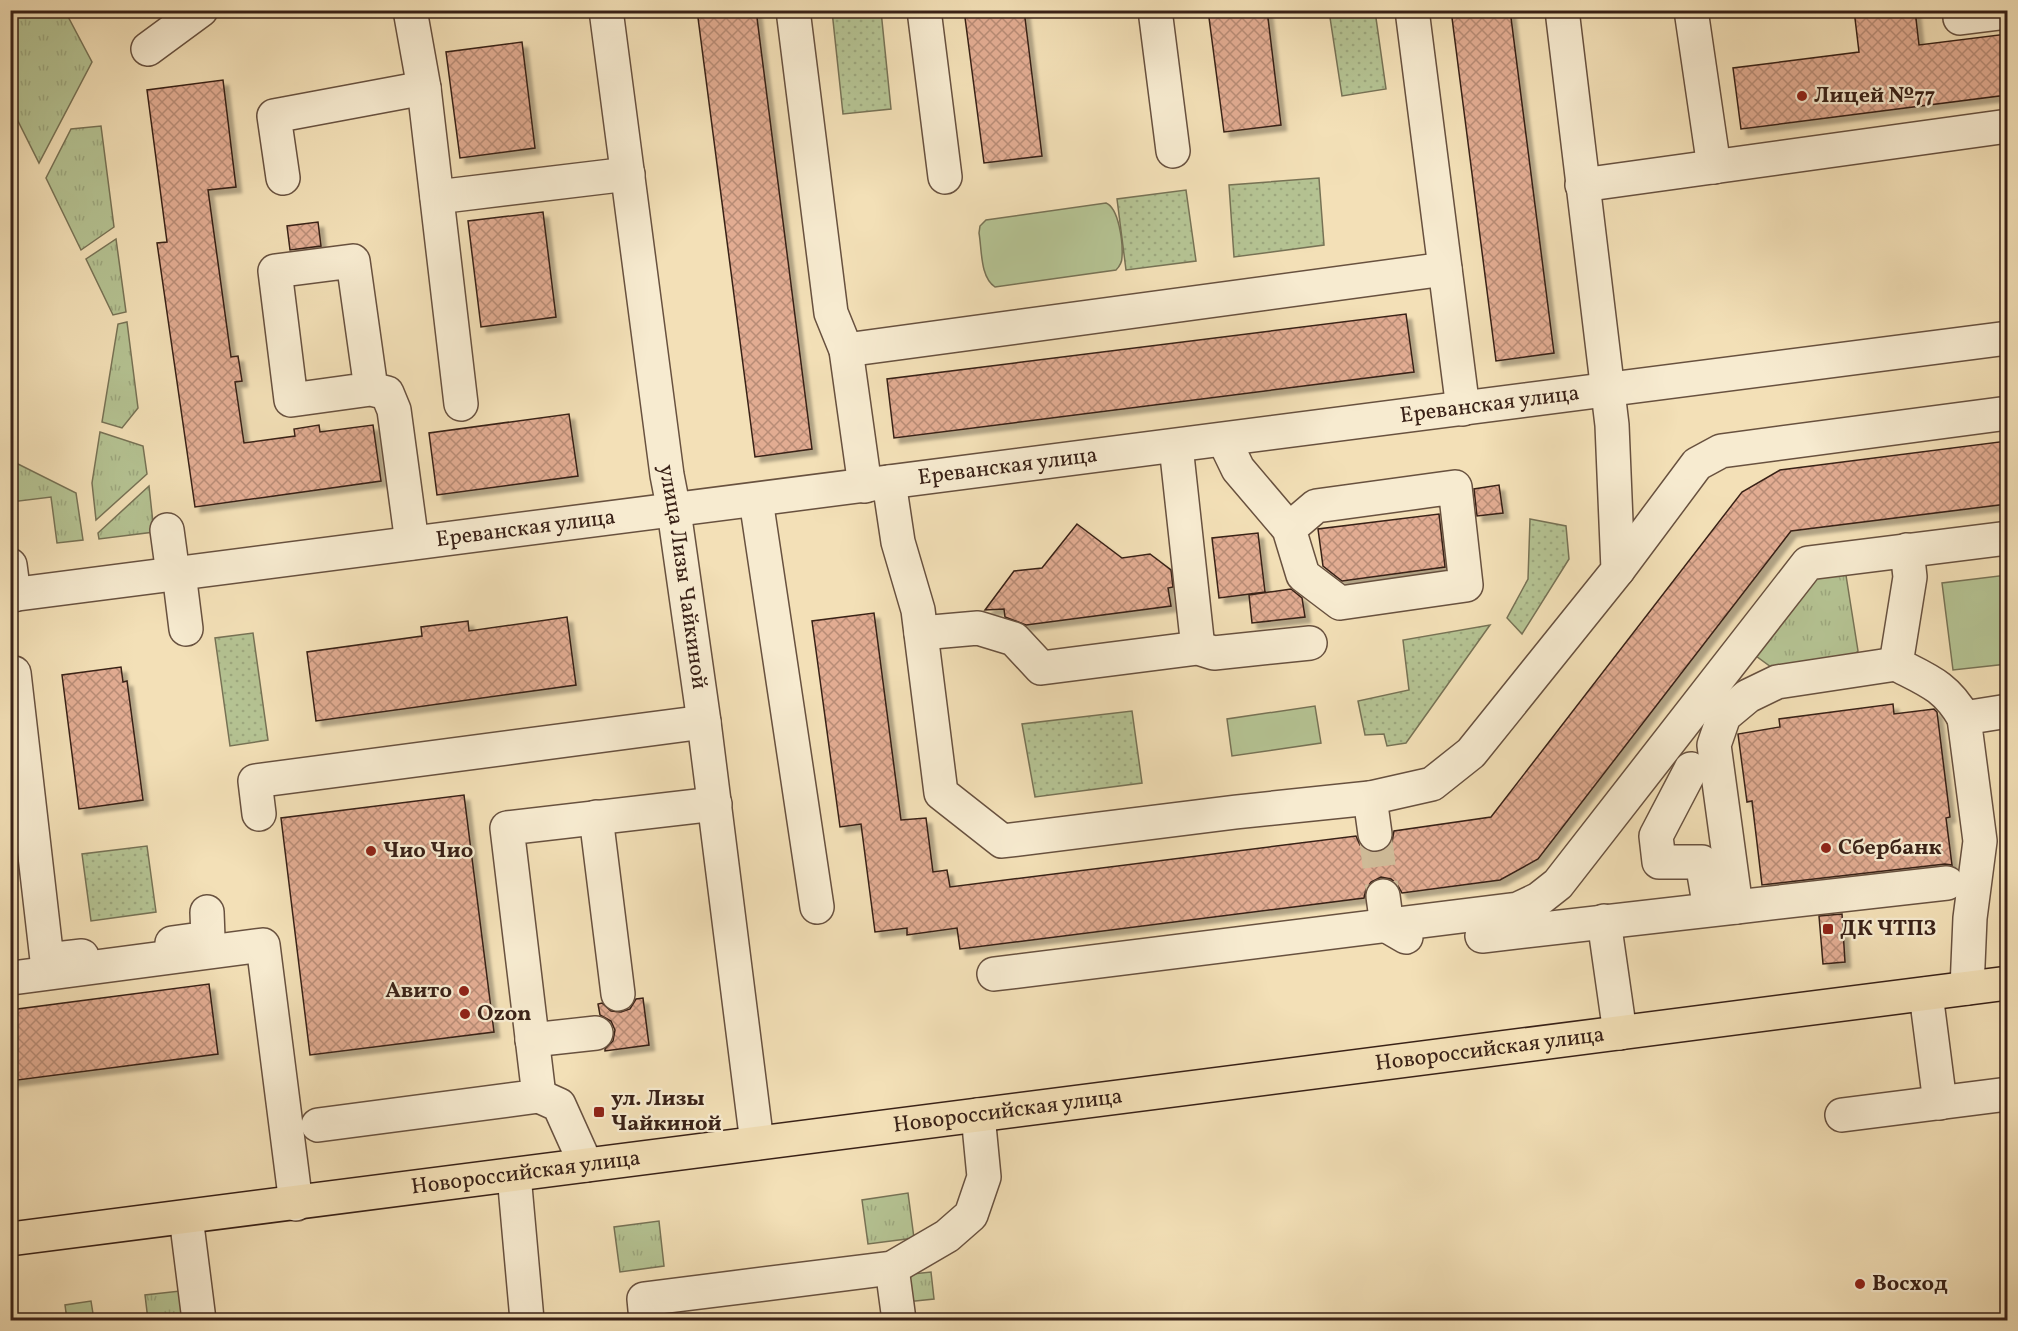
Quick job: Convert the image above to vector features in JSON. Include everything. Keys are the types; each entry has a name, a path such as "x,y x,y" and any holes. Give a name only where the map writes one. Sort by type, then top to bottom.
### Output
{"main road":[{"name":"Новороссийская улица","path":"10,1239 2007,983"}],"street":[{"path":"148,49 201,10"},
{"path":"410,10 424,87 461,404"},
{"name":"улица Лизы Чайкиной","path":"606,10 667,476 674,511 715,804 757,1143"},
{"path":"793,10 831,313 846,350 877,484 898,542 918,610 941,793 1002,841 1370,798 1432,784 1471,753 1618,570 1697,464 1721,451 2007,413"},
{"path":"924,10 945,177"},
{"path":"1155,10 1173,151"},
{"path":"1412,10 1463,409"},
{"path":"1562,10 1612,425 1618,570"},
{"path":"1691,10 1714,167"},
{"path":"1960,10 1960,18 2007,12"},
{"path":"283,178 274,116 424,87"},
{"path":"1582,185 2007,126"},
{"path":"437,197 628,174"},
{"path":"371,389 353,261 275,271 291,400 371,389 387,393 394,410 412,543"},
{"path":"846,350 1445,269"},
{"name":"Ереванская улица","path":"12,585 176,574 2007,338"},
{"path":"1224,440 1238,469 1289,529 1303,575 1340,603 1466,585 1455,487 1316,506 1289,529"},
{"path":"1176,446 1198,648"},
{"path":"756,500 817,907"},
{"path":"167,530 186,629"},
{"path":"994,974 1385,911 1518,909 1539,899 1558,884 1808,563 2007,538"},
{"path":"1896,664 1910,577 1907,550"},
{"path":"921,633 978,628 1014,639 1041,668 1198,648 1214,654 1311,643"},
{"path":"1723,908 1714,745 1724,716 1748,696 1777,682 1896,664 1940,687 1955,702 1964,718 1980,841 1970,918 1967,988"},
{"path":"10,672 14,673 47,960 208,938 207,912"},
{"path":"1964,718 2007,711"},
{"path":"259,814 255,782 704,722"},
{"path":"1691,769 1656,836 1659,862 1702,862 1723,908"},
{"path":"1370,798 1375,834"},
{"path":"539,1096 507,828 715,804"},
{"path":"596,817 618,994"},
{"path":"1385,911 1417,944 1947,883"},
{"path":"1604,921 1620,1033"},
{"path":"12,978 264,945 296,1204"},
{"path":"1926,994 1940,1102"},
{"path":"532,1040 596,1033"},
{"path":"1842,1115 2007,1094"},
{"path":"318,1125 539,1096 559,1105 586,1165"},
{"path":"646,1320 644,1299 892,1268 947,1236 970,1215 984,1177 978,1115"},
{"path":"514,1174 527,1320"},
{"path":"186,1217 200,1320"},
{"path":"892,1268 899,1320"}],"green space":[{"path":"11,10 65,11 92,62 39,163 11,107"},
{"path":"832,11 881,11 891,109 843,114"},
{"path":"1329,11 1375,11 1386,89 1342,96"},
{"path":"101,126 114,227 81,250 46,178 71,129"},
{"path":"1319,178 1324,245 1234,257 1229,185"},
{"path":"1186,190 1196,261 1126,270 1117,199"},
{"path":"1106,203 1114,212 1121,235 1122,259 1116,270 995,287 990,283 984,270 979,233 980,226 986,220"},
{"path":"116,239 126,312 113,315 86,259"},
{"path":"127,322 138,408 122,428 102,422 118,324"},
{"path":"100,432 143,446 147,474 96,520 92,483"},
{"path":"10,460 76,493 83,540 57,543 51,497 11,502"},
{"path":"149,486 154,532 99,539 98,533"},
{"path":"1530,519 1566,526 1569,559 1522,634 1507,618 1528,579"},
{"path":"1845,569 1858,651 1854,657 1771,667 1752,653 1815,572"},
{"path":"2007,575 2007,664 1953,670 1942,583"},
{"path":"1490,625 1406,743 1387,746 1384,734 1365,735 1358,701 1409,690 1403,640"},
{"path":"253,633 268,740 230,746 215,638"},
{"path":"1315,706 1321,743 1232,756 1227,719"},
{"path":"1132,711 1142,783 1035,797 1022,724"},
{"path":"147,846 156,912 91,921 82,854"},
{"path":"908,1193 914,1238 868,1244 862,1200"},
{"path":"659,1221 664,1266 620,1272 614,1227"},
{"path":"931,1272 934,1299 906,1302 903,1275"},
{"path":"180,1291 183,1320 148,1320 145,1295"},
{"path":"91,1301 94,1320 67,1320 65,1305"}],"building":[{"path":"697,10 756,10 812,449 755,457"},
{"path":"964,10 1024,10 1042,156 984,163"},
{"path":"1208,10 1267,10 1281,125 1224,132"},
{"path":"1451,10 1510,10 1554,353 1496,361"},
{"path":"1854,10 1915,10 1919,45 2007,34 2007,95 1741,129 1733,68 1859,52"},
{"path":"522,42 535,148 460,158 446,52"},
{"path":"223,80 236,187 208,190 231,357 238,356 242,381 235,382 244,443 295,436 294,429 319,425 320,432 373,425 381,481 195,507 157,243 167,242 147,90"},
{"path":"543,212 556,317 481,327 468,221"},
{"path":"318,222 321,246 290,250 287,226"},
{"path":"1406,314 1414,372 894,438 887,379"},
{"path":"569,414 578,476 437,495 429,433"},
{"path":"2007,441 2007,504 1791,531 1538,859 1500,880 1402,893 1391,879 1381,877 1371,882 1364,898 960,949 957,928 907,935 907,928 875,932 861,824 840,827 812,621 874,613 901,820 926,818 933,872 947,870 950,887 1356,836 1360,845 1367,851 1378,852 1386,849 1392,842 1394,831 1491,817 1742,492 1780,470"},
{"path":"1499,485 1503,513 1477,516 1474,489"},
{"path":"1439,514 1445,567 1342,581 1323,566 1318,529"},
{"path":"1077,524 1122,558 1150,554 1171,570 1173,587 1168,588 1171,606 1026,625 1005,617 1004,609 985,610 1014,571 1042,568"},
{"path":"1258,533 1265,592 1219,598 1212,538"},
{"path":"1291,589 1302,598 1305,617 1252,623 1249,595"},
{"path":"567,617 576,685 316,721 307,652 422,636 421,627 468,621 469,631"},
{"path":"121,667 123,682 127,681 143,800 79,809 62,675"},
{"path":"1893,704 1894,714 1934,709 1937,712 1950,817 1946,818 1952,865 1762,885 1752,801 1747,802 1738,734 1780,727 1779,719"},
{"path":"464,795 494,1032 310,1055 281,818"},
{"path":"1842,914 1845,962 1823,964 1819,916"},
{"path":"209,984 218,1054 10,1081 10,1010"},
{"path":"643,998 649,1045 605,1051 613,1041 615,1030 611,1021 600,1015 598,1004 602,1003 611,1011 621,1012 630,1009 636,999"}],"tunnel":[{"path":"1375,834 1383,896"}],"place":[{"name":"Лицей №77","path":"1802,96"},
{"name":"Сбербанк","path":"1826,848"},
{"name":"Чио Чио","path":"371,851"},
{"name":"ДК ЧТПЗ","path":"1828,929"},
{"name":"Авито","path":"464,991"},
{"name":"Ozon","path":"465,1014"},
{"name":"ул. Лизы Чайкиной","path":"599,1112"},
{"name":"Восход","path":"1860,1284"}]}
